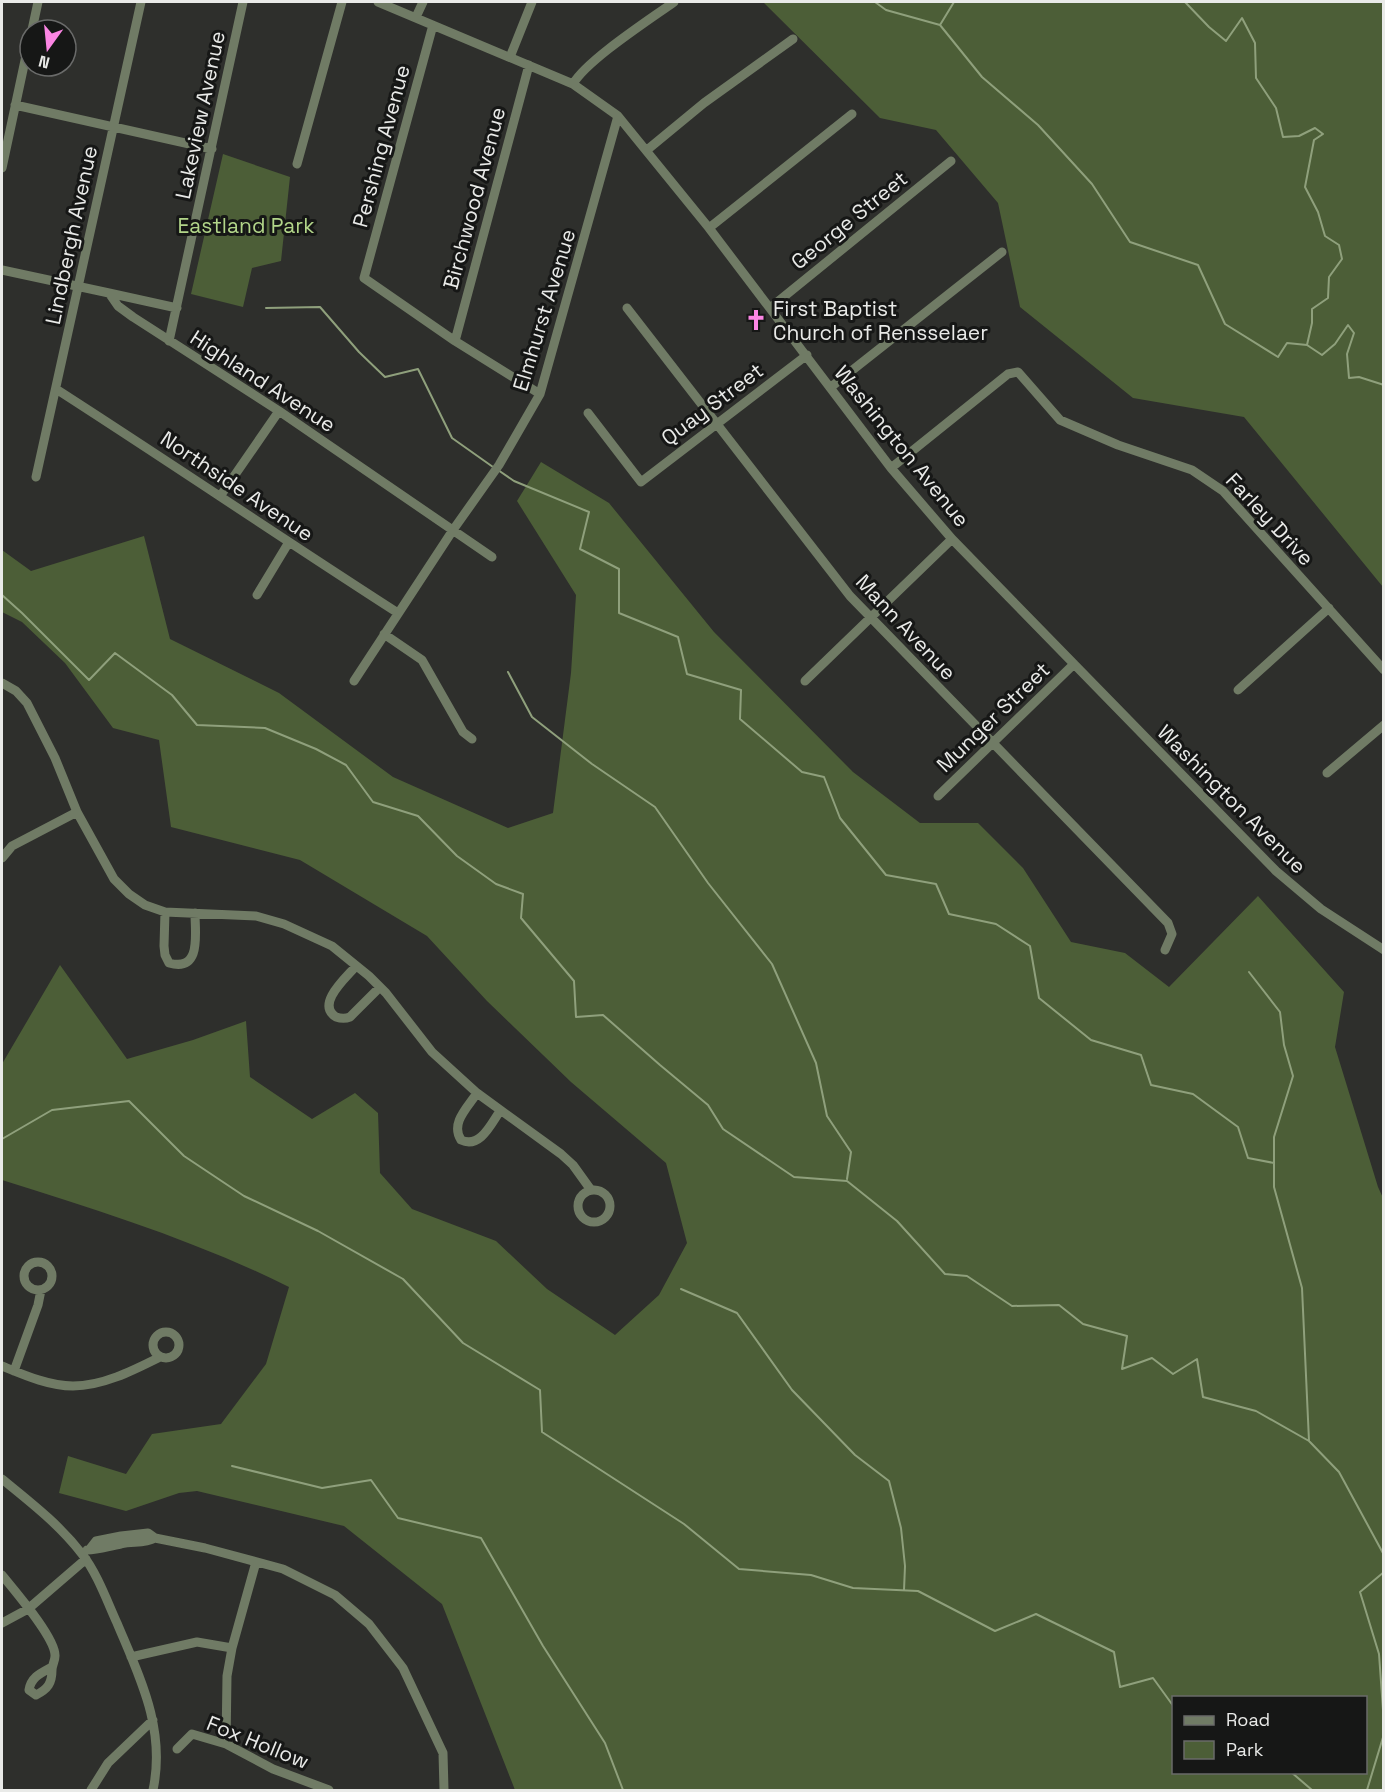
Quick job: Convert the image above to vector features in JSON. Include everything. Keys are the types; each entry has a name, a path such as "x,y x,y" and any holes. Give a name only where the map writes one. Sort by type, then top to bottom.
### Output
{"street":[{"path":"35,18 38,2"},
{"name":"Lindbergh Avenue","path":"36,477 141,2"},
{"name":"Lakeview Avenue","path":"170,341 243,2"},
{"path":"297,164 342,2"},
{"name":"Washington Avenue","path":"378,2 573,84 618,116 709,228 891,468 952,539 1276,871 1322,909 1383,950"},
{"path":"416,17 423,2"},
{"path":"510,57 532,2"},
{"path":"573,84 576,78 596,61 674,2"},
{"name":"Pershing Avenue","path":"433,25 364,278 455,341"},
{"path":"647,150 704,103 793,39"},
{"name":"Birchwood Avenue","path":"455,341 529,65"},
{"path":"2,168 21,78"},
{"path":"15,105 212,149"},
{"path":"709,228 852,114"},
{"name":"Elmhurst Avenue","path":"354,681 453,530 500,465 540,394 618,116"},
{"name":"George Street","path":"770,308 951,161"},
{"path":"831,387 1002,252"},
{"path":"2,270 177,308"},
{"name":"Highland Avenue","path":"109,293 118,306 279,411 492,557"},
{"name":"Mann Avenue","path":"627,308 850,596 1168,923 1172,934 1165,950"},
{"path":"455,341 540,394"},
{"name":"Quay Street","path":"588,413 641,482 807,355"},
{"name":"Farley Drive","path":"891,468 1008,374 1018,372 1060,420 1118,445 1192,470 1223,491 1383,670"},
{"name":"Northside Avenue","path":"56,389 398,613"},
{"path":"221,495 279,411"},
{"path":"806,681 952,539"},
{"path":"257,595 289,543"},
{"path":"1238,690 1329,608"},
{"path":"384,634 422,660 463,732 472,739"},
{"name":"Munger Street","path":"938,796 1074,664"},
{"path":"2,683 16,691 27,703 55,758 77,812 114,879 137,899 165,912 256,916 284,924 332,946 380,987 432,1052 477,1093 561,1154 573,1165 591,1190"},
{"path":"1327,773 1383,725"},
{"path":"2,858 12,846 77,812"},
{"path":"165,912 165,955 170,963 179,966 187,963 192,957 195,946 195,913"},
{"path":"356,966 329,1000 330,1011 334,1015 346,1019 380,987"},
{"path":"477,1093 456,1127 461,1140 471,1142 480,1139 500,1111"},
{"path":"14,1371 38,1305 41,1290"},
{"path":"2,1366 57,1384 74,1386 99,1382 160,1357"},
{"path":"2,1479 44,1513 86,1554 144,1687 156,1740 153,1791"},
{"path":"2,1623 28,1609 86,1554 122,1543 148,1541 155,1538 283,1569 336,1595 369,1624 403,1668 443,1753 444,1791"},
{"path":"226,1744 227,1676 232,1648 256,1562"},
{"path":"2,1575 48,1637 55,1655 52,1666"},
{"path":"131,1657 197,1642 232,1648"},
{"path":"91,1791 108,1763 153,1720"},
{"name":"Fox Hollow","path":"177,1749 192,1734 226,1744 273,1769 329,1791"}],"green space":[{"path":"763,2 1383,2 1383,587 1244,417 1133,398 1020,307 998,203 936,130 880,118"},
{"name":"Eastland Park","path":"223,154 290,177 281,261 252,268 243,307 191,294"},
{"path":"541,462 609,503 714,632 853,772 920,823 978,823 1023,868 1071,942 1125,953 1169,987 1258,896 1344,992 1335,1047 1384,1200 1383,1790 515,1790 442,1604 344,1526 197,1491 179,1493 126,1511 59,1493 68,1456 126,1474 152,1434 221,1424 266,1364 289,1287 184,1241 2,1180 2,1064 60,965 127,1059 193,1040 246,1021 250,1077 312,1119 355,1093 378,1113 380,1173 412,1209 496,1241 547,1289 615,1335 659,1295 687,1243 666,1163 571,1082 487,1001 427,936 300,860 171,827 159,740 113,728 65,663 22,622 2,612 2,550 31,571 144,536 170,639 279,693 393,777 508,828 553,813 571,673 576,595 517,501"}],"waterway":[{"path":"875,2 886,10 940,25 982,77 1038,125 1092,184 1130,242 1198,265 1225,324 1278,357 1287,343 1307,345"},
{"path":"940,25 954,2"},
{"path":"1185,2 1226,41 1242,18 1255,43 1256,78 1276,108 1283,137 1299,136 1315,128 1323,134 1314,140 1305,187 1318,212 1325,236 1339,245 1342,259 1329,277 1328,298 1312,309 1312,323 1307,345 1322,355 1335,344 1348,325 1354,333 1347,354 1349,378 1359,377 1384,385"},
{"path":"266,308 320,307 359,352 385,377 418,369 452,438 493,467"},
{"path":"498,470 514,481 589,512 580,549 619,569 619,613 678,637 687,674 741,690 740,719 802,772 824,777 840,818 886,875 936,884 949,914 996,924 1030,946 1039,998 1091,1040 1141,1055 1151,1085 1193,1094 1238,1127 1248,1158 1274,1163"},
{"path":"2,595 89,680 115,653 172,695 197,725 265,728 316,749 346,765 373,802 418,816 457,856 496,884 523,894 521,918 574,981 576,1017 603,1015 708,1105 723,1129 794,1177 847,1181 897,1221 945,1274 967,1276 1012,1306 1059,1305 1083,1324 1127,1336 1122,1369 1152,1358 1173,1374 1197,1359 1203,1397 1256,1411 1309,1441"},
{"path":"508,672 532,717 592,764 655,807 708,883 772,964 816,1063 827,1116 851,1152 847,1179"},
{"path":"1249,972 1280,1012 1284,1045 1293,1076 1274,1137 1274,1187 1302,1288 1309,1441 1339,1472 1384,1555"},
{"path":"2,1139 52,1110 129,1101 184,1156 244,1196 318,1231 403,1279 463,1343 540,1390 542,1432 684,1524 739,1569 811,1575 853,1588 918,1591 995,1631 1036,1614 1114,1652 1120,1687 1153,1678 1172,1704"},
{"path":"681,1289 737,1313 792,1390 855,1455 889,1481 901,1528 905,1566 904,1590"},
{"path":"232,1466 322,1488 371,1480 398,1518 481,1538 543,1646 605,1743 623,1790"},
{"path":"1384,1572 1360,1592 1379,1654 1384,1724"},
{"path":"1367,1790 1384,1734"},
{"path":"1293,1774 1312,1790"}],"place":[{"name":"First Baptist Church of Rensselaer","path":"756,320"}]}
